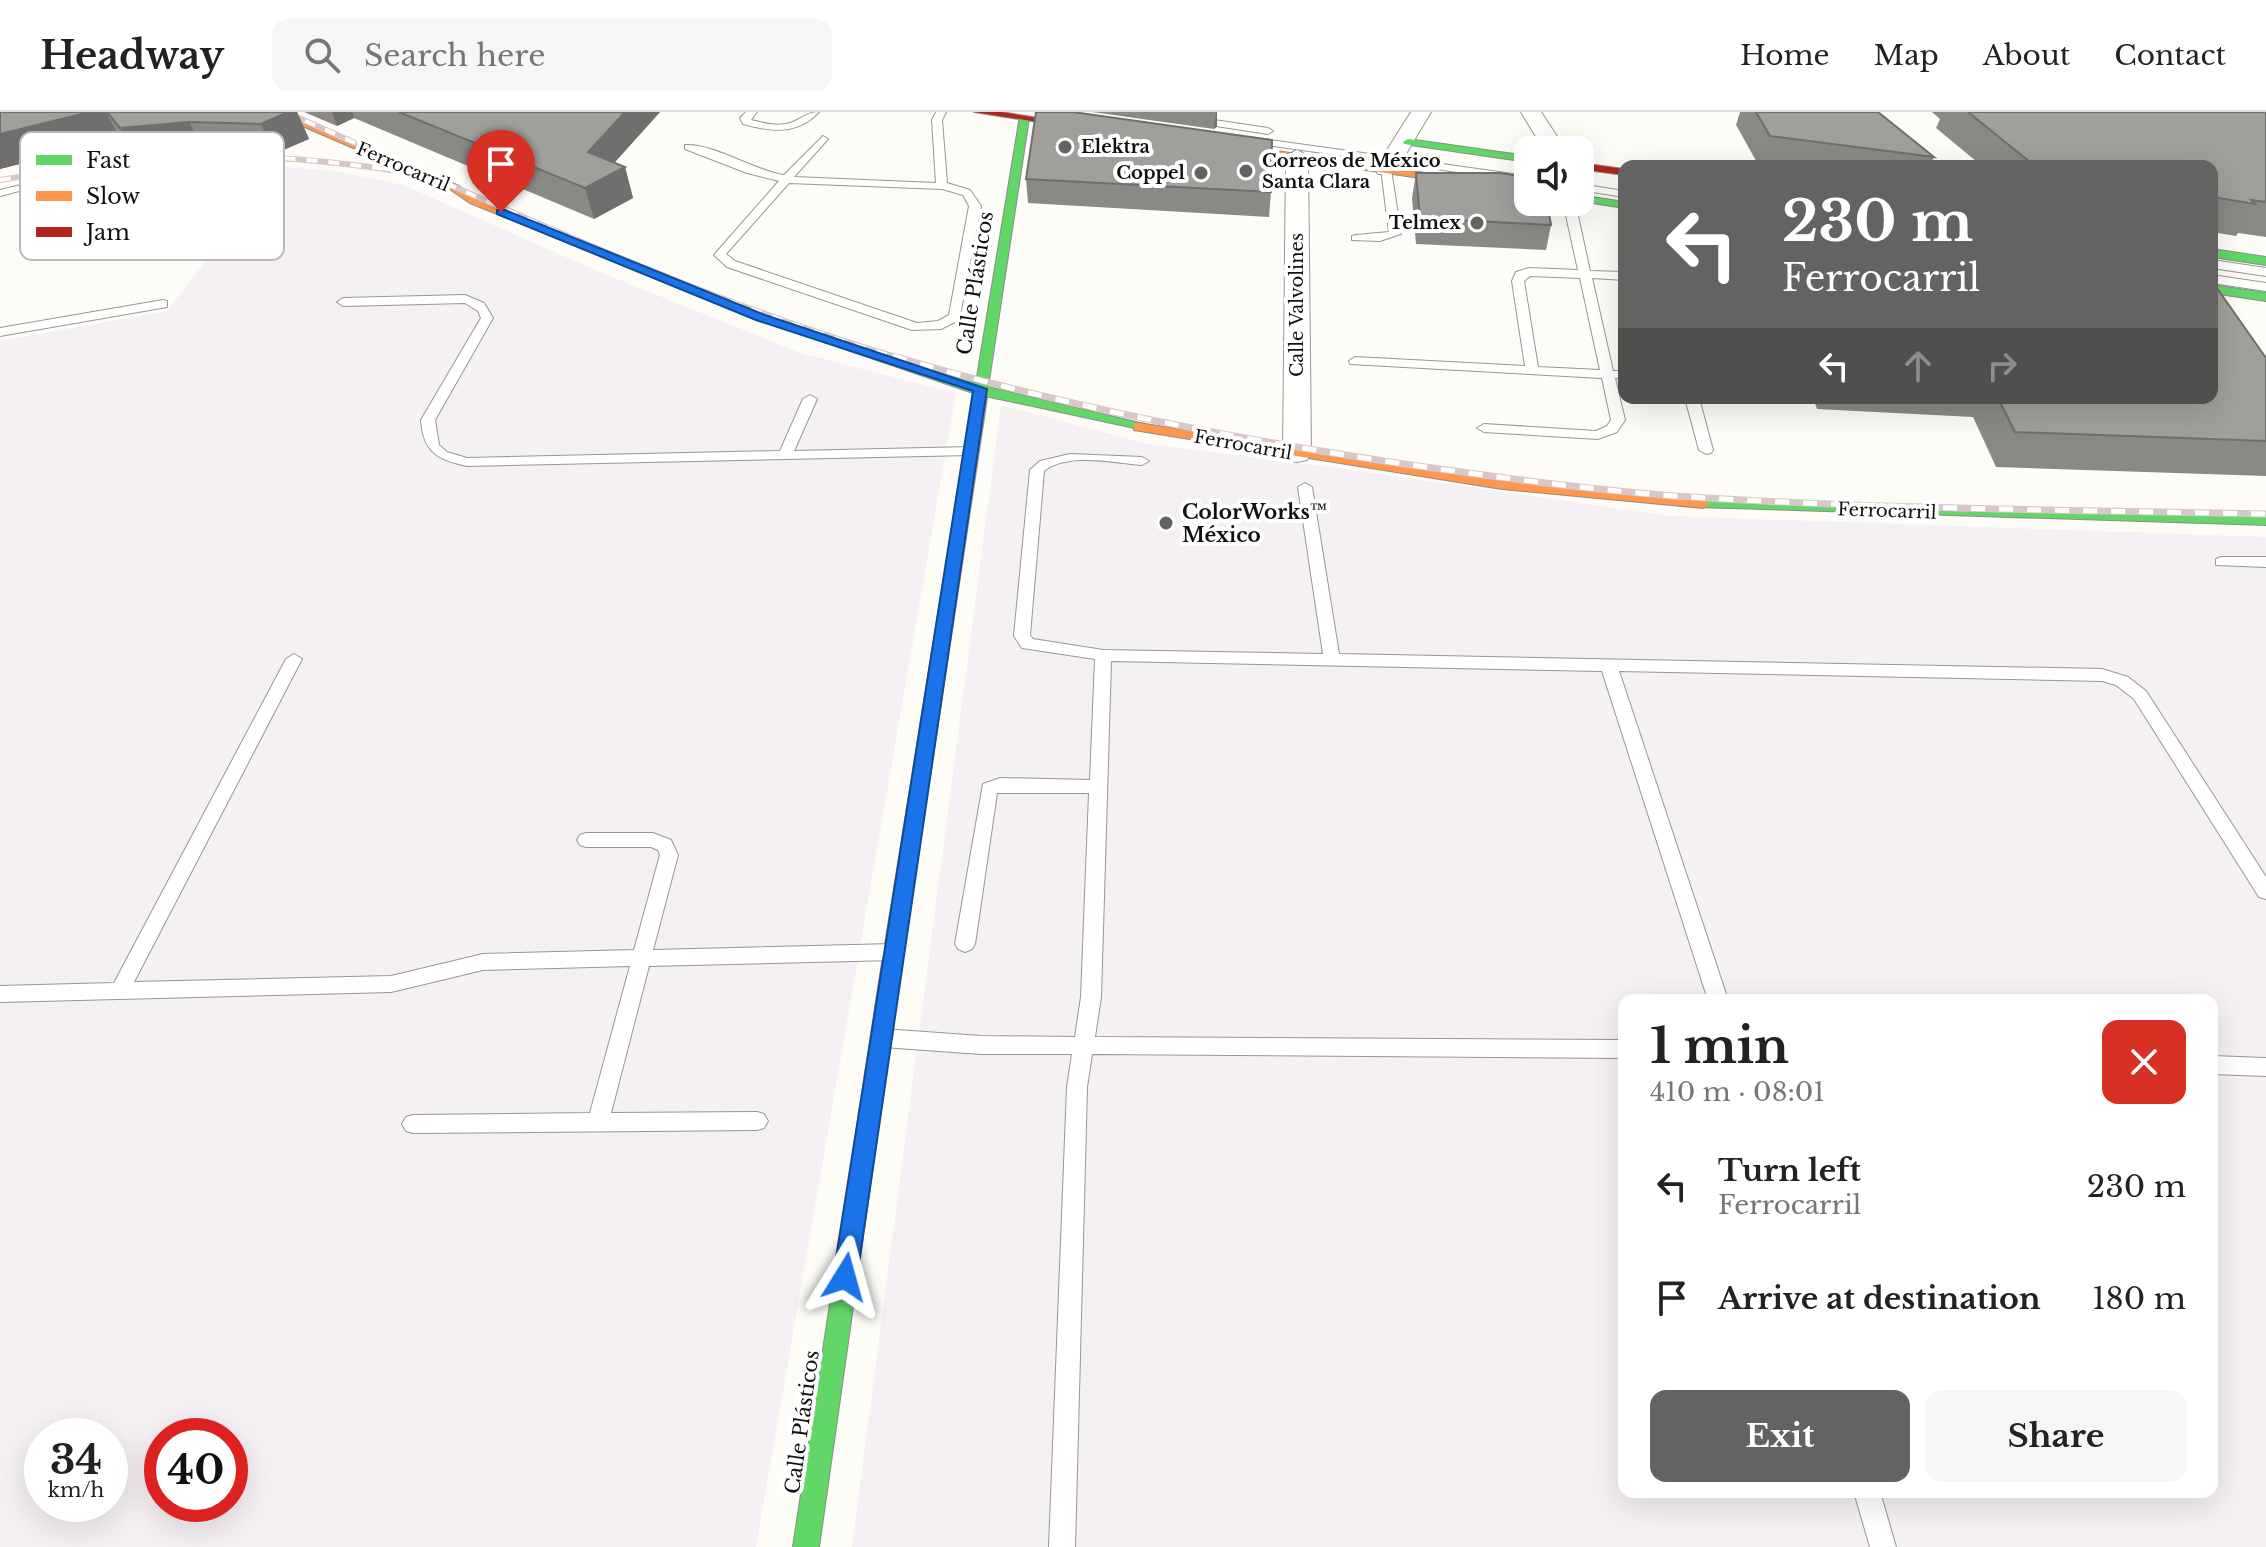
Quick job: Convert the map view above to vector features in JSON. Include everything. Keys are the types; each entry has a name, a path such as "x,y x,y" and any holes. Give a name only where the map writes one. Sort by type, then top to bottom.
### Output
{"street":[{"name":"Ferrocarril","path":"275,112 455,188 474,201 732,306 980,389 1133,426 1502,485 1710,505 2266,521"},
{"path":"979,112 1112,126"},
{"path":"1393,152 1421,112"},
{"path":"1531,112 1546,136"},
{"path":"1189,115 1285,124"},
{"name":"Calle Plásticos","path":"806,1547 880,1037 1024,118"},
{"path":"1189,136 1297,156 1393,152 1514,158"},
{"path":"1393,152 1514,187"},
{"name":"Calle Valvolines","path":"1297,156 1297,454"},
{"path":"1594,168 1618,171"},
{"path":"1594,200 1618,204"},
{"path":"2218,254 2266,261"},
{"path":"2218,290 2266,297"},
{"path":"2218,305 2230,322"}],"lane":[{"path":"752,112 745,118 747,122 786,128 801,124 814,112"},
{"path":"941,112 937,120 942,186"},
{"path":"1048,112 1112,126"},
{"path":"1189,115 1514,176"},
{"path":"1189,136 1393,152 1514,166"},
{"path":"689,147 715,153 764,175 785,178 825,184 942,186 964,190 973,198 975,206 955,317 950,322 916,327 724,259 722,250 785,178 823,139"},
{"path":"1356,238 1386,238 1395,234 1393,152"},
{"path":"1594,177 1618,180"},
{"path":"0,193 20,189"},
{"path":"1594,189 1618,193"},
{"path":"1484,428 1598,435 1605,433 1618,420 1572,216"},
{"path":"2218,265 2266,272"},
{"path":"1532,370 1519,278 1529,272 1618,276"},
{"path":"2218,280 2266,287"},
{"path":"343,302 465,299 474,301 486,311 487,318 428,420 428,438 436,451 446,458 467,462 971,451"},
{"path":"0,332 163,304"},
{"path":"1355,361 1618,375"},
{"path":"786,453 810,399"},
{"path":"1694,404 1706,450"},
{"path":"1142,461 1061,458 1045,462 1037,470 1022,636 1034,646 1103,655 2110,677 2131,686 2140,695 2266,892"},
{"path":"1305,487 1332,659"},
{"path":"2221,562 2266,562"},
{"path":"1062,1547 1077,1087 1091,997 1103,655"},
{"path":"119,992 294,659"},
{"path":"1609,666 1716,994"},
{"path":"965,944 989,789 1000,784 1097,787"},
{"path":"586,840 653,840 665,845 669,855 598,1121"},
{"path":"0,994 391,984 483,962 894,952"},
{"path":"880,1037 981,1045 1618,1049"},
{"path":"2218,1065 2266,1067"},
{"path":"413,1124 757,1121"},
{"path":"1869,1498 1883,1547"}],"shaded area":[{"path":"284,166 341,172 403,185 595,270 803,354 956,393 756,1547 0,1547 0,341 167,311 206,260 284,260"},
{"path":"1001,405 1148,444 1670,516 2266,537 2266,1547 852,1547"}],"building":[{"path":"0,112 90,112 0,134"},
{"path":"107,112 288,112 261,124 189,122 120,128"},
{"path":"399,112 625,112 588,152 625,167 585,188"},
{"path":"1036,112 1073,112 1272,140 1271,192 1026,179"},
{"path":"1756,112 1878,112 1934,157 1770,136"},
{"path":"1968,112 2266,112 2266,202 2251,200 2255,204 2218,198 2218,160 2028,160"},
{"path":"1416,173 1500,173 1514,175 1514,216 1549,216 1551,225 1420,218"},
{"path":"2218,290 2266,358 2266,441 2015,432 2001,404 2218,404"}],"railway":[{"path":"285,112 665,276 742,306 899,358"},
{"path":"284,159 373,167 409,174"},
{"path":"0,180 20,177"},
{"path":"893,356 1080,405 1206,431 1397,463 1570,486 1674,496 1822,504 2266,514"}],"traffic: fast":[{"path":"981,391 1024,118"},
{"path":"1408,142 1514,157"},
{"path":"1594,200 1618,204"},
{"path":"2218,254 2266,261"},
{"path":"2218,290 2266,297"},
{"path":"752,313 980,389 1139,427"},
{"path":"1703,504 2266,521"},
{"path":"806,1547 889,982"}],"traffic: slow":[{"path":"275,112 455,188 474,201 752,313"},
{"path":"1215,145 1514,189"},
{"path":"889,982 981,391"},
{"path":"1139,427 1502,485 1703,504"}],"traffic: jam":[{"path":"979,112 1095,128"},
{"path":"1594,168 1618,171"}],"place":[{"name":"Elektra","path":"1065,147"},
{"name":"Correos de México Santa Clara","path":"1246,171"},
{"name":"Coppel","path":"1201,173"},
{"name":"Telmex","path":"1477,223"},
{"name":"ColorWorks™ México","path":"1166,523"}],"route":[{"path":"501,212 761,317 980,389 845,1277"}]}
